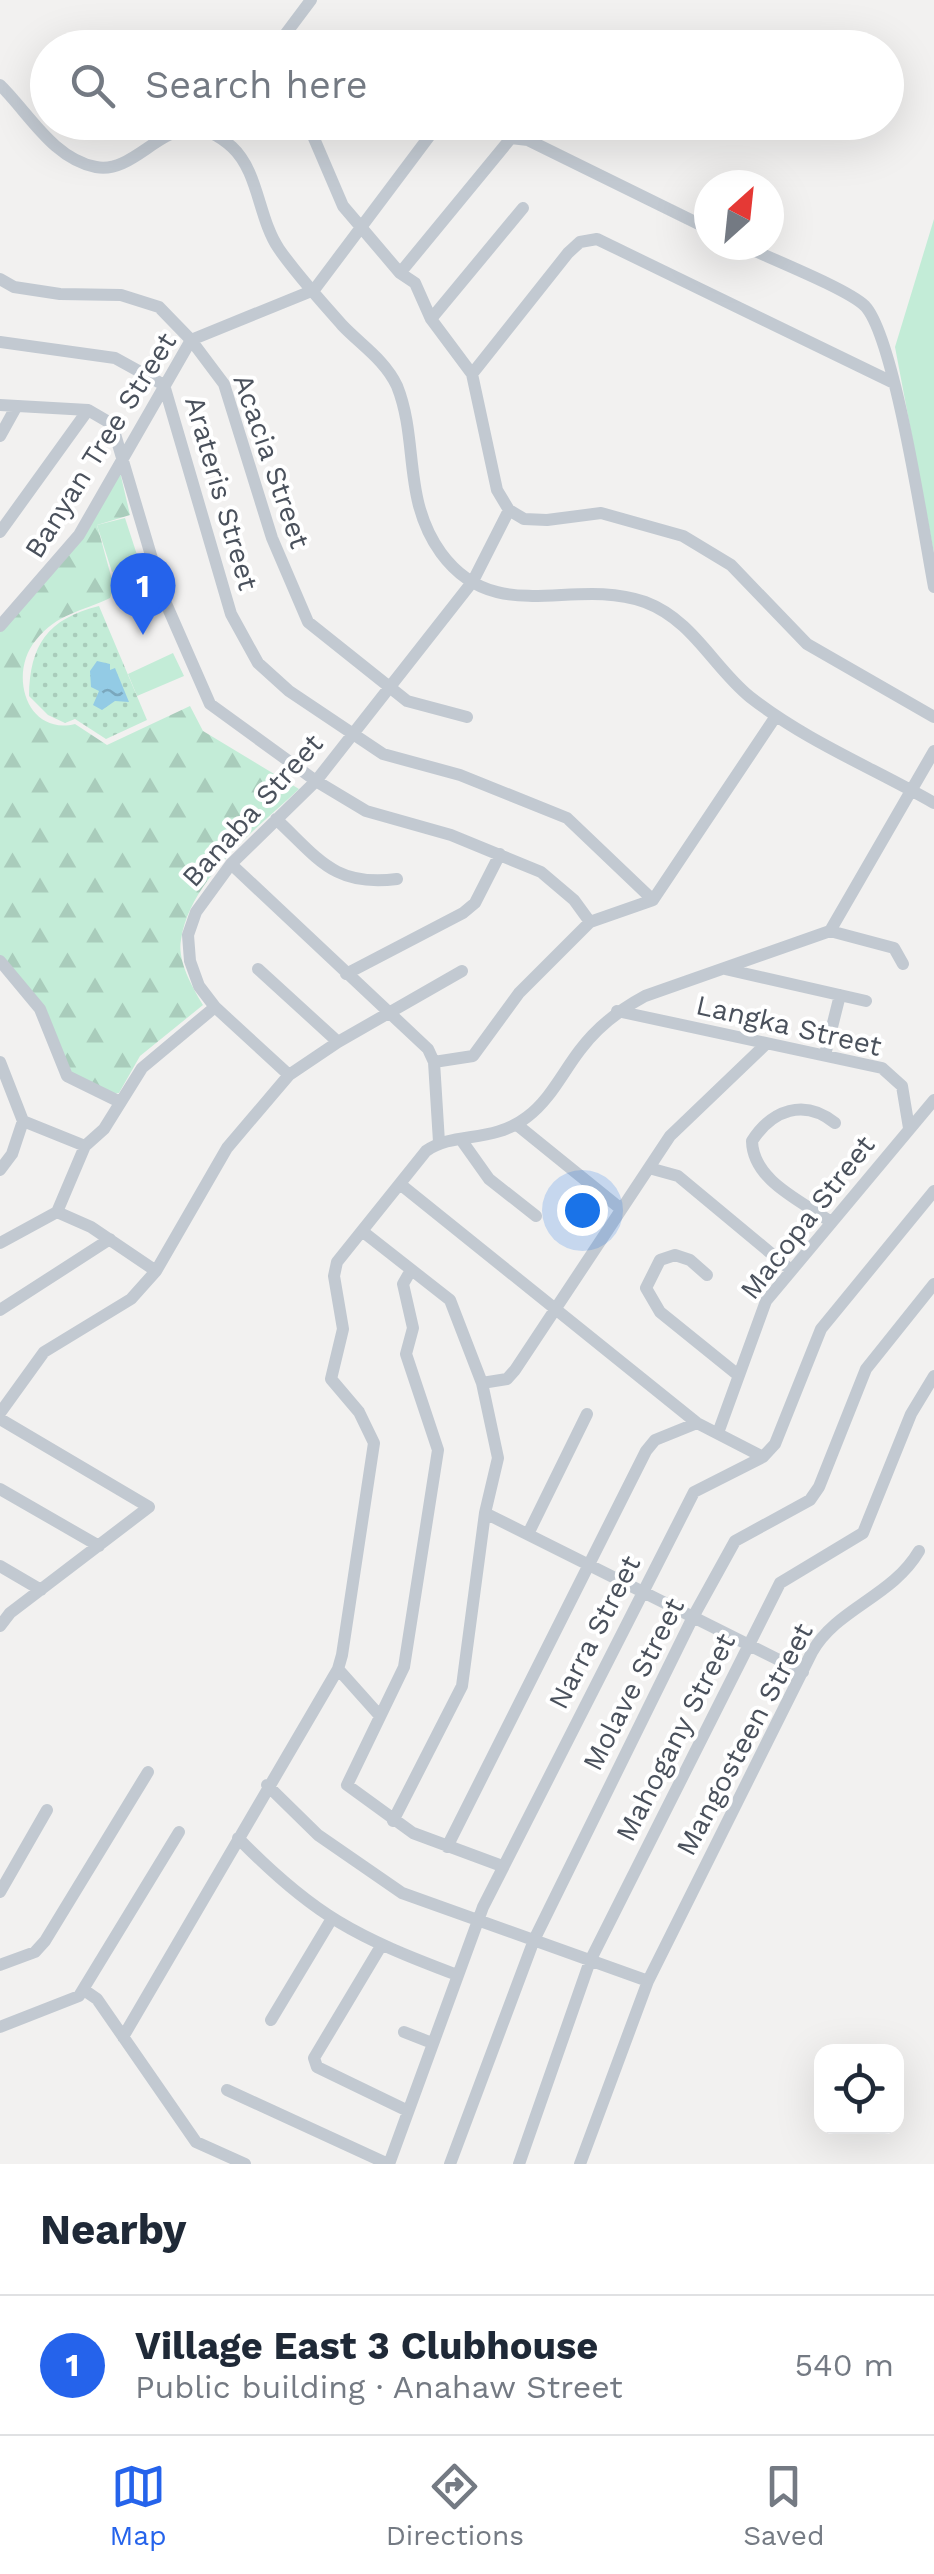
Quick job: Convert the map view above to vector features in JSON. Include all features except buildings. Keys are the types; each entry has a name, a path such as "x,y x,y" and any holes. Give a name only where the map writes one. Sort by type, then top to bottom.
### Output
{"street":[{"path":"288,30 311,0"},
{"path":"0,85 30,120"},
{"path":"51,140 72,158 111,169 156,140"},
{"path":"228,140 245,162 261,215 279,249 386,366 400,400 414,492 440,551 473,581 495,594 527,598 587,592 644,602 696,636 727,677 776,716 934,802"},
{"path":"315,140 343,206 400,272 415,283 432,318 472,374 497,490 509,510 524,519 547,520 601,513 683,536 731,565 807,644 934,717"},
{"path":"314,290 426,140"},
{"path":"400,272 509,140"},
{"path":"528,140 694,221"},
{"path":"432,318 523,208"},
{"path":"472,374 568,253 580,242 597,239 894,382"},
{"path":"772,260 864,305 876,324 894,382 934,587"},
{"name":"Acacia Street","path":"0,279 14,287 134,299 159,307 191,340 224,384 272,538 308,622 407,701 467,716"},
{"name":"Banyan Tree Street","path":"0,626 79,535 191,340 314,290"},
{"name":"Arateris Street","path":"0,342 115,358 164,385 231,614 258,663 383,754 460,775 566,818 653,900"},
{"path":"0,405 15,409 88,410 112,424 164,599 210,704 316,782 366,812 500,854 541,872 574,900 590,922"},
{"path":"0,436 15,409"},
{"path":"0,532 88,410"},
{"name":"Banaba Street","path":"289,1075 215,1007 199,986 190,961 188,935 196,912 231,864 316,782 473,581 509,510"},
{"path":"434,1062 473,1056 519,994 590,922 653,900 776,716"},
{"path":"830,931 934,751"},
{"path":"276,819 347,879 366,883 397,879"},
{"path":"346,974 463,913 475,903 500,854"},
{"path":"123,2036 338,1669 374,1444 359,1412 331,1378 343,1330 334,1276 338,1262 362,1231 438,1142 434,1062 428,1049 231,864"},
{"path":"438,1142 462,1141 516,1124 544,1100 581,1048 618,1012 645,996 830,931 894,948 903,964"},
{"path":"0,962 40,1009 67,1076 120,1102"},
{"path":"722,968 866,1000"},
{"path":"258,969 338,1042"},
{"path":"0,1626 149,1507 0,1416 44,1352 131,1299 156,1271 227,1148 289,1075 338,1042 462,971"},
{"path":"825,1055 840,995"},
{"path":"0,1243 57,1212 85,1146 104,1129 142,1068 215,1007"},
{"name":"Langka Street","path":"618,1012 867,1063 894,1076 902,1086 908,1128"},
{"path":"482,1383 506,1379 690,1112 766,1044"},
{"path":"0,1170 12,1154 24,1120 1,1067"},
{"name":"Macopa Street","path":"718,1433 760,1312 934,1100"},
{"path":"831,1222 768,1178 753,1156 752,1141 778,1113 796,1108 825,1115 835,1122"},
{"path":"24,1120 85,1146"},
{"path":"516,1124 622,1209"},
{"path":"462,1141 489,1180 536,1216"},
{"path":"648,1168 678,1176 791,1270"},
{"path":"400,1184 697,1422 763,1458 774,1444 821,1329 934,1191"},
{"path":"57,1212 110,1240 156,1271"},
{"path":"362,1231 450,1300 482,1383 498,1458 484,1514 462,1686 393,1821"},
{"path":"0,1310 110,1240"},
{"path":"707,1275 690,1260 675,1254 660,1260 646,1288 660,1312 738,1375"},
{"path":"411,1270 403,1284 412,1328 406,1354 438,1450 404,1667 348,1786 393,1821 448,1847 502,1866"},
{"name":"Molave Street","path":"450,2164 534,1940 693,1618 736,1541 810,1500 819,1488 866,1369 934,1284"},
{"name":"Mahogany Street","path":"519,2164 590,1961 780,1582 863,1533 912,1414 934,1376"},
{"path":"528,1534 587,1414"},
{"path":"448,1847 646,1451 656,1440 697,1422"},
{"name":"Narra Street","path":"388,2164 457,1975 502,1866 694,1492 763,1458"},
{"path":"0,1489 99,1546"},
{"path":"484,1514 803,1672"},
{"name":"Mangosteen Street","path":"580,2164 648,1981 824,1631 893,1585 919,1551"},
{"path":"0,1566 41,1590"},
{"path":"338,1669 380,1716"},
{"path":"0,1964 36,1952 44,1942 148,1772"},
{"path":"267,1785 318,1836 373,1877 478,1921 648,1981"},
{"path":"0,1892 6,1871 47,1810"},
{"path":"0,2027 74,2001 179,1832"},
{"path":"238,1838 287,1888 332,1920 380,1946 457,1975"},
{"path":"271,2020 332,1920"},
{"path":"380,1946 314,2058 317,2067 408,2111"},
{"path":"84,1990 97,1999 196,2142 245,2164"},
{"path":"404,2032 432,2043"},
{"path":"228,2090 388,2164"}],"green space":[{"path":"934,219 934,553 895,347"},
{"path":"120,472 130,515 97,525 114,587 110,598 61,619 36,640 23,669 27,699 44,721 75,724 107,745 190,706 203,731 299,789 228,856 197,896 180,948 187,974 203,1005 140,1056 119,1093 113,1094 69,1075 47,1012 0,957 0,632 84,537"},
{"path":"125,518 140,564 112,572 97,525"},
{"path":"99,606 147,720 106,739 75,719 65,723 48,715 29,696 33,662 45,637 66,618"},
{"path":"173,653 184,676 137,696 128,674"}],"water":[{"path":"97,661 110,664 110,670 115,668 129,702 115,701 102,710 93,705 99,691 91,687 90,671"}],"place":[{"name":"Village East 3 Clubhouse","path":"143,635"}]}
